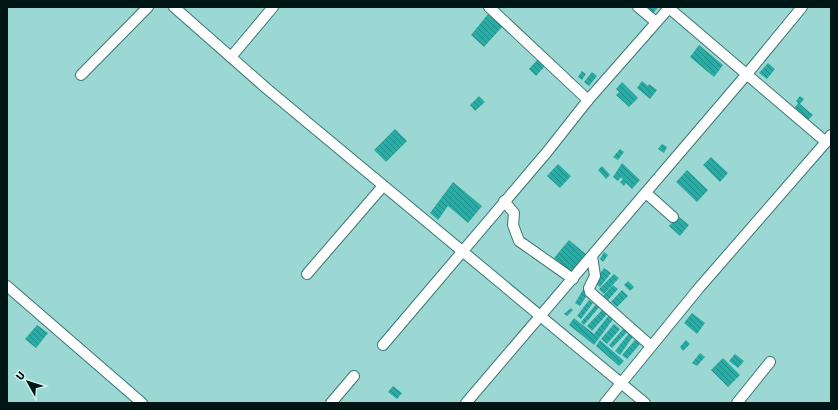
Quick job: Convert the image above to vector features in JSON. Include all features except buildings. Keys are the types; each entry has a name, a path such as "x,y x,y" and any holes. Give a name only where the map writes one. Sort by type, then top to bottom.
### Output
{"street":[{"path":"81,75 148,7"},
{"path":"174,7 461,252 542,316 645,403"},
{"path":"231,57 273,7"},
{"path":"489,7 588,100"},
{"path":"638,7 656,22"},
{"path":"466,403 542,316 802,7"},
{"path":"383,346 588,100 670,8 747,74 828,139 699,288 605,403"},
{"path":"307,274 383,186"},
{"path":"646,193 673,217"},
{"path":"504,202 514,212 513,225 519,241 573,279"},
{"path":"592,256 595,276 589,288 590,292 651,346"},
{"path":"7,286 142,403"},
{"path":"737,403 770,362"},
{"path":"331,403 354,376"}]}
